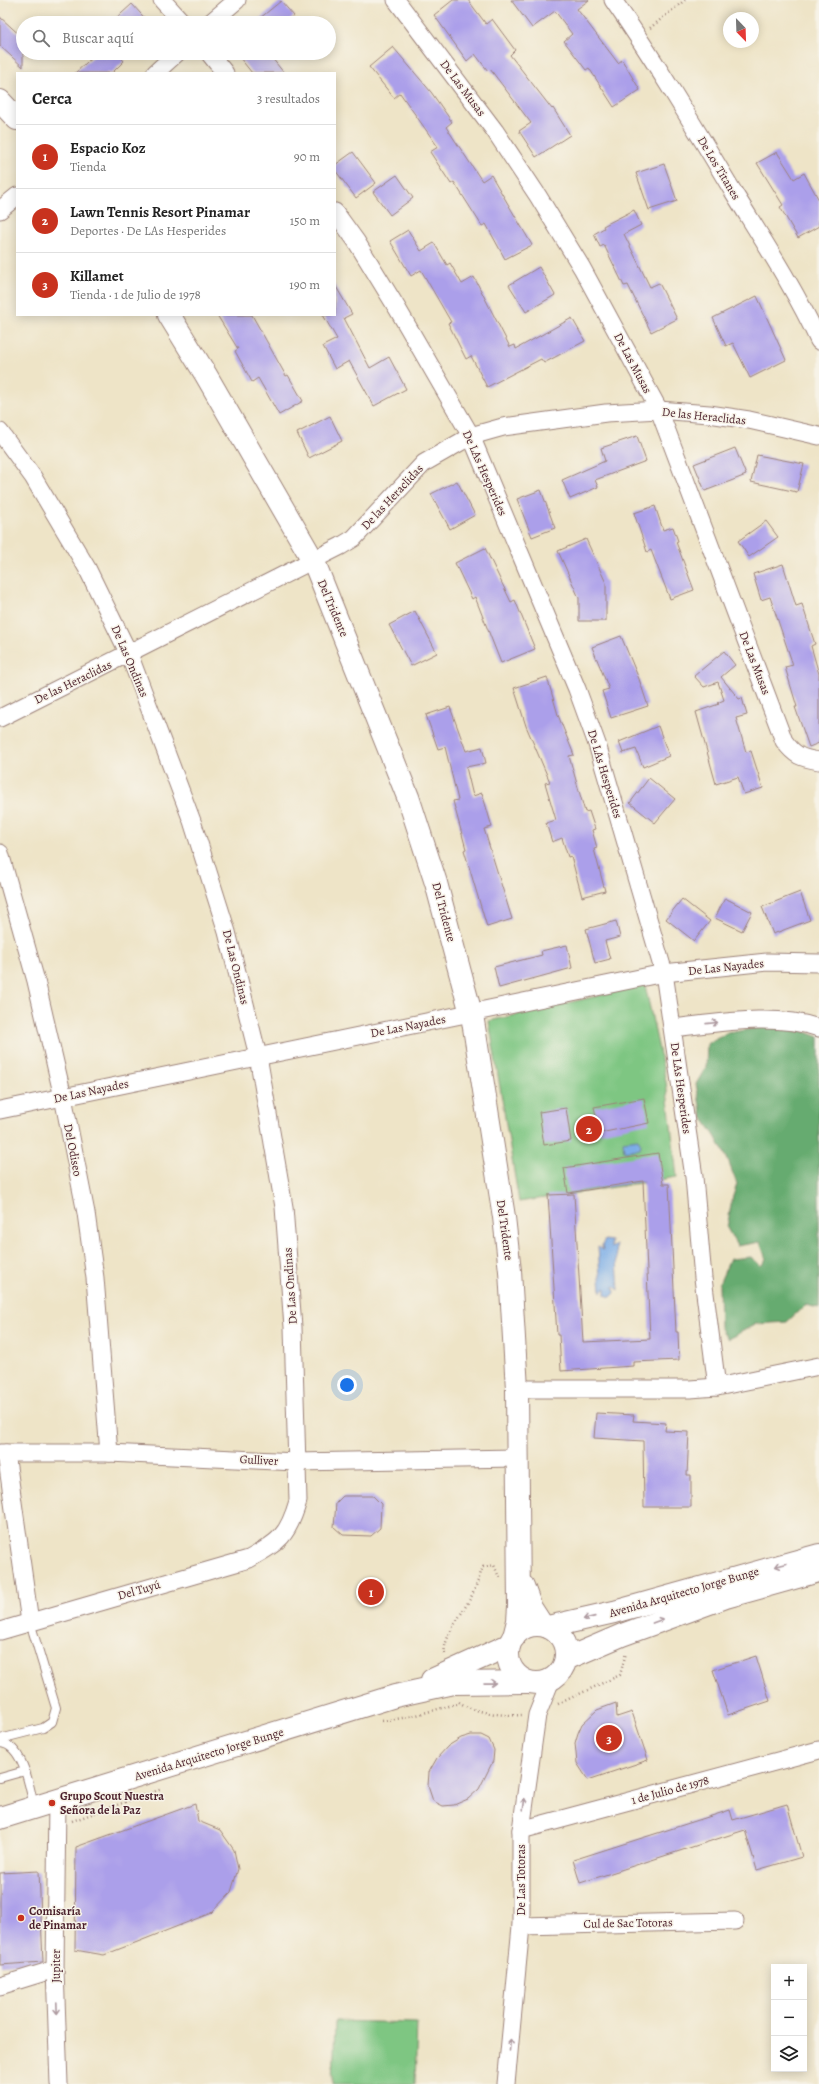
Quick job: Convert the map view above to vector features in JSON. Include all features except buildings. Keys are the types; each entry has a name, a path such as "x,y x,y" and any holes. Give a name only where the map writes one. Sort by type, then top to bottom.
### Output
{"main road":[{"path":"0,101 16,118"},
{"name":"Del Tridente","path":"169,316 206,375 314,562 408,797 436,882 471,1014 504,1217 510,1271 517,1389 518,1621 512,1641"},
{"name":"Avenida Arquitecto Jorge Bunge","path":"545,1626 614,1612 819,1555"},
{"name":"Avenida Arquitecto Jorge Bunge","path":"566,1659 622,1635 726,1596 819,1571"},
{"name":"Del Tridente","path":"518,1575 531,1608 545,1626"},
{"path":"545,1626 557,1632 563,1640 566,1649 566,1659 559,1675 552,1680 543,1683 526,1682 518,1677 509,1663 512,1641 526,1627 545,1626"},
{"name":"Avenida Arquitecto Jorge Bunge","path":"395,1696 512,1641"},
{"name":"Avenida Arquitecto Jorge Bunge","path":"0,1818 395,1696 454,1683 526,1682"}],"street":[{"path":"162,0 177,16"},
{"path":"218,16 237,0"},
{"name":"De Las Musas","path":"396,0 495,131 538,196 582,268 659,410 784,741 794,753 812,760"},
{"name":"De Los Titanes","path":"613,0 639,37 799,301 819,341"},
{"path":"156,72 169,60"},
{"path":"215,60 224,72"},
{"path":"0,210 16,197"},
{"name":"De LAs Hesperides","path":"336,213 356,241 398,308 471,436 577,689 597,744 664,973 694,1177 703,1278 717,1387"},
{"name":"De las Heraclidas","path":"0,718 314,562 354,538 424,463 471,436 503,427 582,416 659,410 709,414 749,420 819,436"},
{"name":"De Las Ondinas","path":"0,432 33,477 87,568 129,654 194,828 227,932 258,1056 284,1207 293,1327 298,1502 292,1521 276,1544"},
{"name":"Del Odiseo","path":"0,853 36,981 63,1097 86,1213 95,1278 109,1453"},
{"name":"De Las Nayades","path":"0,1110 664,973 767,962 819,964"},
{"path":"673,1028 748,1019 807,1024 819,1028"},
{"path":"517,1389 690,1389 717,1387 819,1366"},
{"path":"3,1453 30,1622"},
{"name":"Gulliver","path":"3,1453 109,1453 296,1462 517,1458"},
{"name":"Del Tuyú","path":"0,1631 249,1559 276,1544"},
{"name":"De Las Totoras","path":"506,2084 521,1926 521,1830 537,1715 552,1680"},
{"name":"1 de Julio de 1978","path":"521,1830 817,1754"},
{"name":"Jupiter","path":"57,1801 55,1969 59,2084"},
{"name":"Cul de Sac Totoras","path":"521,1926 735,1921"},
{"path":"0,1986 55,1969"}],"lane":[{"path":"0,1739 43,1728 52,1722 56,1708 30,1622"},
{"path":"0,1743 7,1743 13,1747 25,1771 35,1808"},
{"path":"0,1778 25,1771"}],"path":[{"path":"639,37 685,0"},
{"path":"450,1671 444,1649 451,1633 473,1594 482,1566 494,1565 498,1575 510,1586 518,1575"}],"green space":[{"path":"645,985 666,1082 677,1177 519,1202 489,1021"},
{"path":"764,1027 801,1030 819,1037 819,1308 805,1305 787,1322 756,1324 728,1339 720,1327 719,1284 730,1259 751,1257 761,1266 766,1259 760,1242 737,1246 727,1228 732,1199 737,1184 727,1158 715,1136 702,1117 696,1084 706,1067 707,1044 727,1033"},
{"path":"335,2021 417,2023 415,2084 333,2084"}],"water":[{"path":"638,1139 641,1144 640,1149 624,1151 623,1141"},
{"path":"605,1240 611,1241 611,1248 616,1245 619,1290 614,1286 615,1293 611,1297 605,1295 605,1288 601,1292 598,1246 603,1250 602,1245"}],"place":[{"name":"Lawn Tennis Resort Pinamar","path":"589,1129"},
{"name":"Espacio Koz","path":"371,1592"},
{"name":"Killamet","path":"609,1738"},
{"name":"Grupo Scout Nuestra Señora de la Paz","path":"52,1803"},
{"name":"Comisaría de Pinamar","path":"21,1918"}]}
